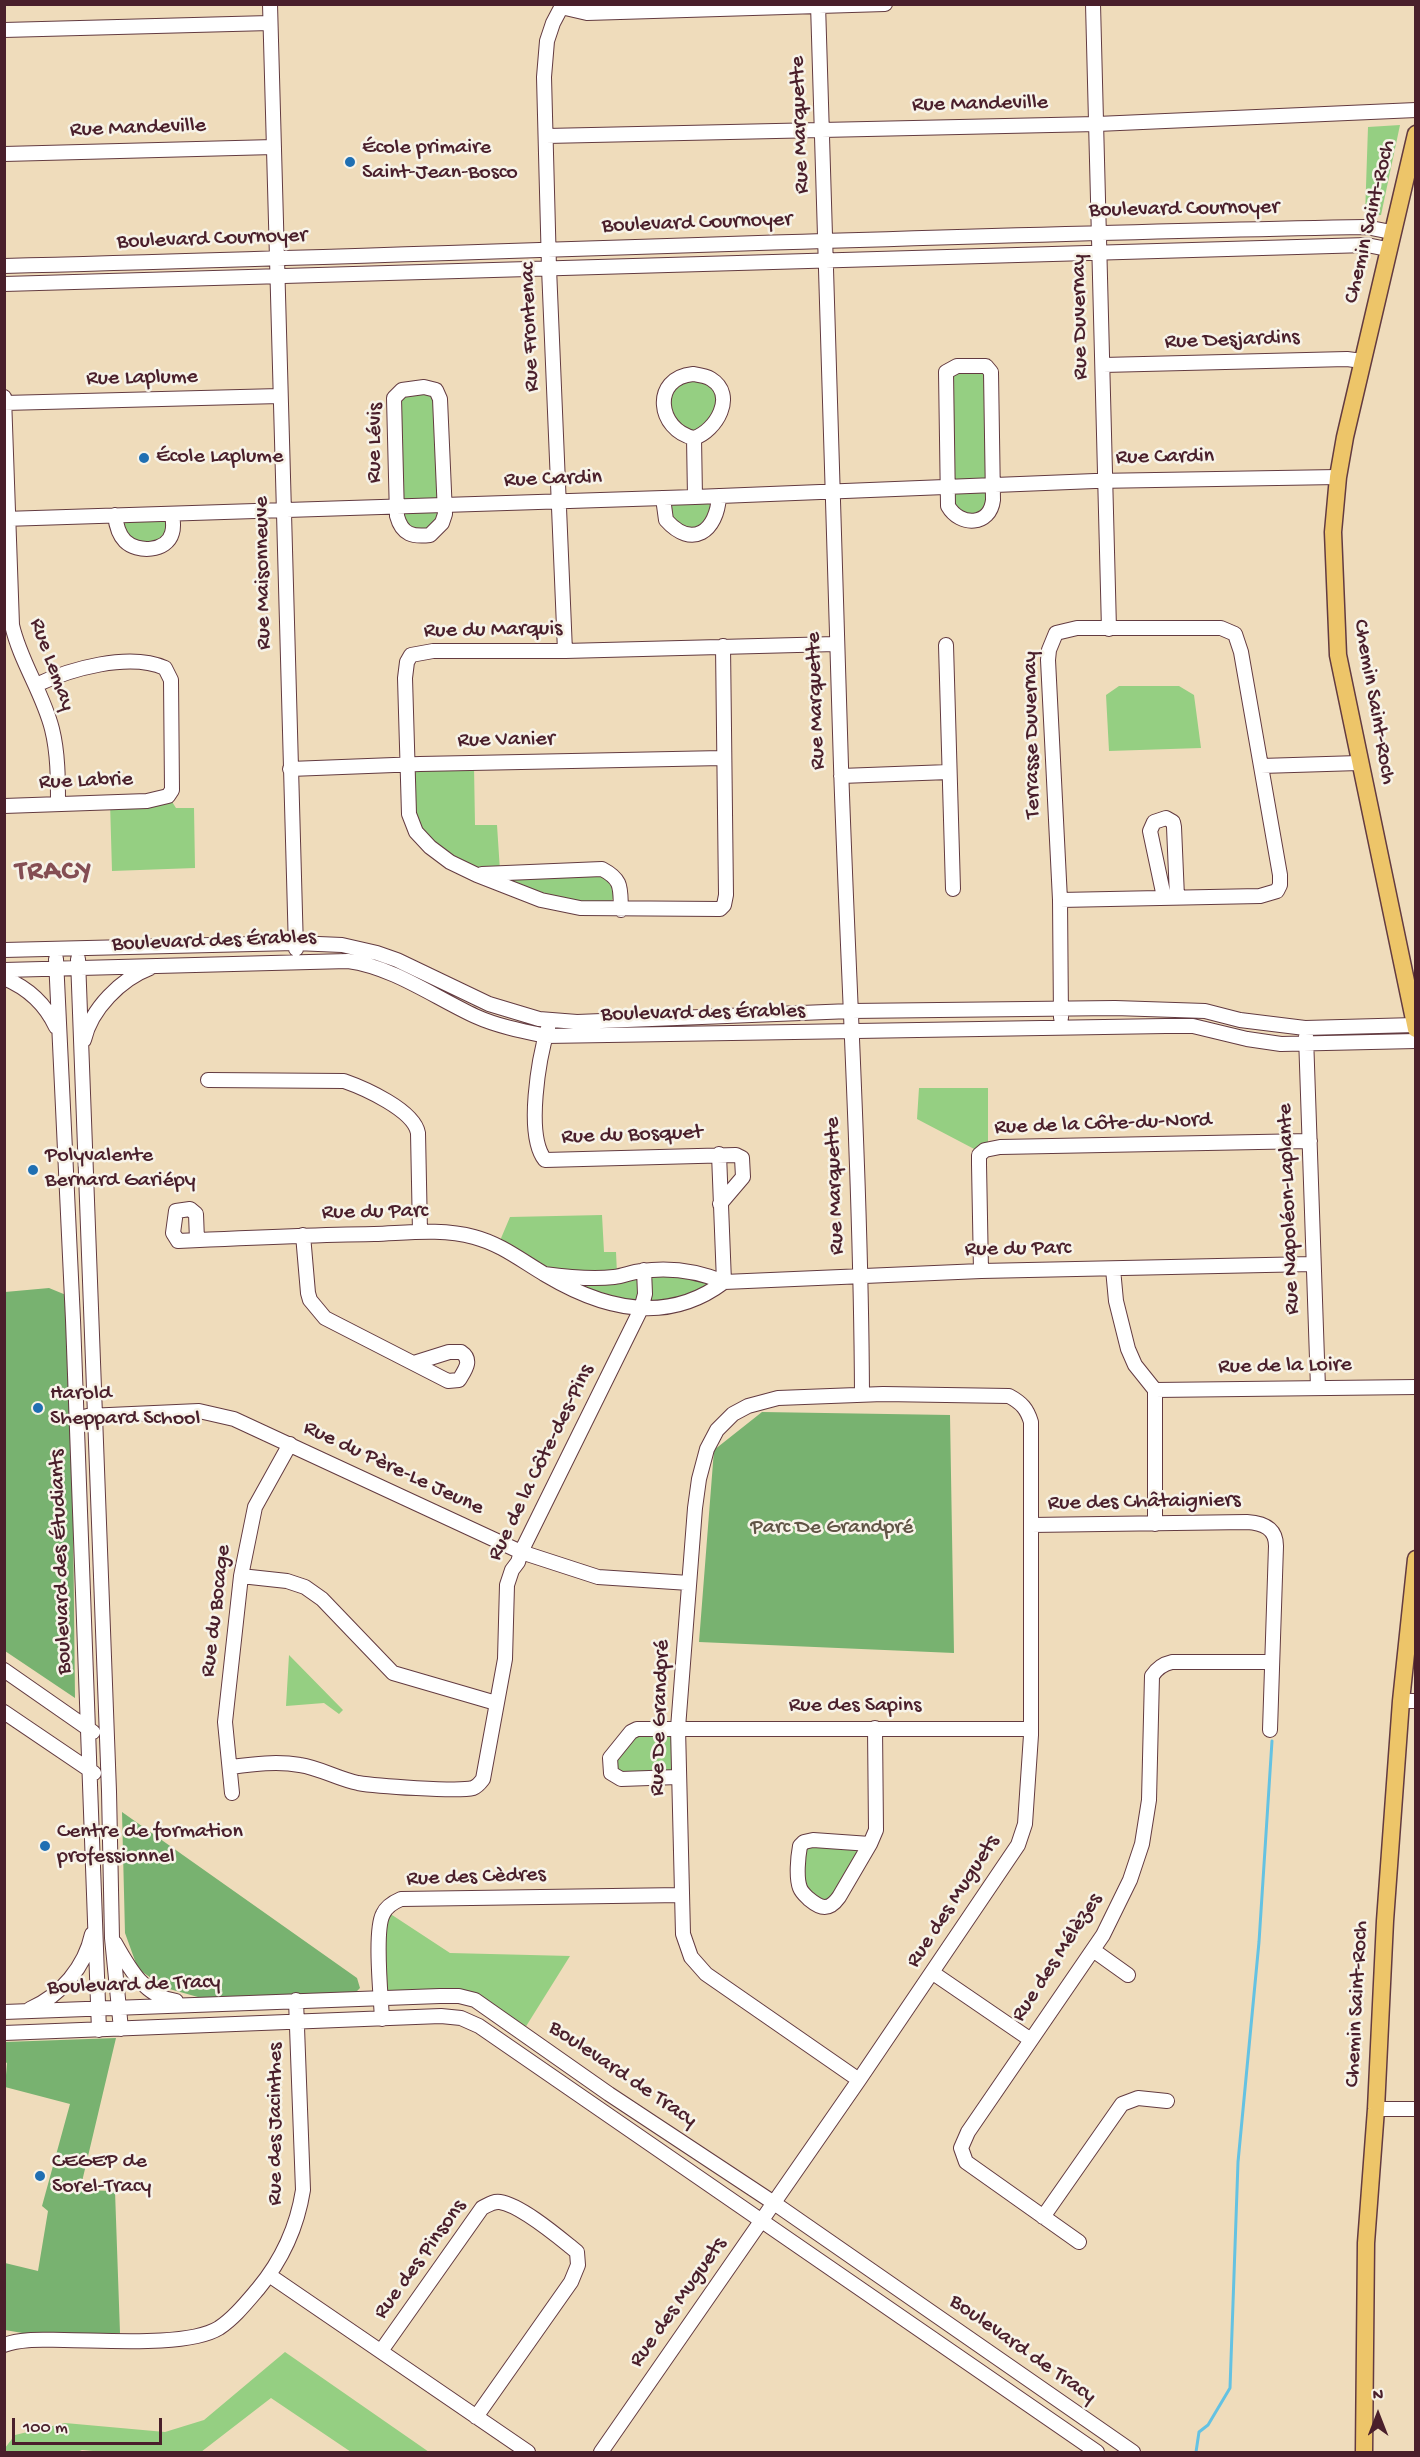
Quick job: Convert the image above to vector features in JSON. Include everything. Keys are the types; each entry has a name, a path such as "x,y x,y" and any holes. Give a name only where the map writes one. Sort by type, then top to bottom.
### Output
{"main road":[{"name":"Chemin Saint-Roch","path":"1415,1032 1344,692 1335,628 1333,543 1338,477 1389,240 1416,134"},
{"name":"Chemin Saint-Roch","path":"1364,2452 1366,2243 1376,2109 1385,1921 1408,1701 1416,1559"}],"street":[{"name":"Rue Maisonneuve","path":"270,4 296,961"},
{"path":"562,5 587,13 702,7 885,4"},
{"name":"Rue Duvernay","path":"1093,4 1109,629"},
{"name":"Rue Frontenac","path":"562,5 553,23 545,57 549,268 565,651"},
{"name":"Rue Marquette","path":"818,5 827,260 836,644 852,1032 862,1395"},
{"path":"4,30 270,23"},
{"name":"Rue Mandeville","path":"546,136 1097,124 1416,110"},
{"name":"Rue Mandeville","path":"4,154 274,147"},
{"name":"Boulevard Cournoyer","path":"4,266 276,260 1100,232 1366,227 1389,240"},
{"name":"Boulevard Cournoyer","path":"4,284 1367,245 1389,240"},
{"name":"Rue Desjardins","path":"1103,366 1347,359 1362,361"},
{"path":"957,366 986,366 991,372 992,485 992,508 985,517 971,522 961,519 950,510 946,487 946,372 957,366"},
{"path":"693,374 711,379 717,385 722,402 721,412 711,428 694,438 681,434 669,422 663,400 665,392 676,379 683,375 693,374"},
{"name":"Rue Lévis","path":"397,506 394,398 402,390 418,387 431,388 439,393 444,505"},
{"name":"Rue Laplume","path":"5,403 280,396"},
{"name":"Rue Lemay","path":"4,397 6,519 12,625 17,644 36,685 54,737 58,804"},
{"path":"694,438 695,497"},
{"name":"Rue Cardin","path":"6,519 695,497 1106,481 1338,477"},
{"path":"663,498 666,520 675,529 695,534 702,533 714,521 719,496"},
{"path":"397,506 399,524 406,534 422,536 430,535 442,523 444,505"},
{"path":"115,515 116,525 124,540 132,546 150,549 158,547 169,539 172,532 172,514"},
{"name":"Terrasse Duvernay","path":"1060,900 1260,896 1277,891 1280,885 1280,875 1240,645 1234,634 1221,628 1077,628 1056,633 1048,650 1060,900 1062,1027"},
{"name":"Rue du Marquis","path":"723,646 726,895 724,905 714,911 621,910 561,905 477,875 450,862 430,847 416,832 409,814 405,678 407,662 411,655 433,651 565,651 723,646 836,644"},
{"path":"946,645 953,889"},
{"name":"Rue Labrie","path":"4,806 147,801 168,796 173,785 171,680 165,668 146,663 107,664 78,670 36,685"},
{"name":"Rue Vanier","path":"290,769 408,764 723,758"},
{"path":"1261,766 1359,763"},
{"path":"841,776 949,772"},
{"path":"1166,818 1173,822 1174,828 1171,897 1150,831 1154,822 1166,818"},
{"name":"Rue du Marquis","path":"477,875 602,868 616,877 619,883 621,910"},
{"name":"Boulevard des Érables","path":"4,950 296,943 342,945 397,960 489,1004 551,1020 577,1022 851,1011 1205,1011 1240,1020 1305,1028 1415,1032"},
{"name":"Boulevard des Étudiants","path":"55,948 77,1416 99,2030"},
{"name":"Boulevard des Étudiants","path":"77,948 109,1782 112,1938 120,2029"},
{"name":"Boulevard des Érables","path":"4,970 348,961 364,964 392,975 476,1017 546,1036 1193,1026 1247,1039 1306,1045 1415,1032"},
{"path":"82,1051 91,1023 112,994 140,971 161,965"},
{"path":"4,978 19,985 35,997 47,1010 59,1034"},
{"name":"Rue du Bosquet","path":"551,1020 539,1062 535,1101 536,1137 540,1154 545,1160 736,1155 742,1158 744,1169 740,1182 720,1203"},
{"name":"Rue Napoléon-Laplante","path":"1305,1028 1318,1388"},
{"path":"208,1080 344,1081 403,1112 413,1121 418,1133 420,1232"},
{"name":"Rue de la Côte-du-Nord","path":"981,1271 979,1155 985,1150 1000,1147 1310,1141"},
{"name":"Rue du Bosquet","path":"719,1154 724,1282"},
{"name":"Rue du Parc","path":"197,1240 420,1232 458,1234 497,1244 567,1287 606,1303 641,1309 673,1306 709,1293 724,1282"},
{"path":"303,1235 306,1283 310,1300 315,1306 334,1324 414,1364"},
{"name":"Rue du Parc","path":"544,1274 595,1278 613,1277 644,1270 689,1271 724,1282 981,1271 1312,1264"},
{"path":"1113,1269 1116,1301 1128,1349 1135,1365 1155,1390 1155,1524"},
{"name":"Rue de la Côte-des-Pins","path":"231,1767 255,1764 293,1764 355,1782 382,1786 472,1788 479,1784 483,1779 506,1650 507,1585 512,1570 518,1562 520,1552 641,1309 645,1294 644,1270"},
{"name":"Rue de la Loire","path":"1155,1390 1416,1387"},
{"name":"Rue des Muguets","path":"601,2452 933,1972 1018,1845 1024,1824 1031,1729 1031,1422 1027,1410 1010,1396 862,1395"},
{"name":"Rue De Grandpré","path":"859,2080 706,1974 691,1957 686,1945 682,1895 678,1728 699,1479 707,1449 717,1430 733,1414 762,1401 793,1396 862,1395"},
{"name":"Rue du Père-Le Jeune","path":"77,1416 199,1411 234,1419 520,1552 598,1577 689,1583"},
{"name":"Rue du Bocage","path":"232,1793 225,1722 241,1576 255,1507 290,1444"},
{"name":"Rue des Châtaigniers","path":"1031,1525 1247,1522 1269,1528 1274,1534 1276,1546 1270,1730"},
{"path":"241,1576 287,1581 305,1587 322,1599 393,1673 496,1703"},
{"name":"Rue des Mélèzes","path":"1079,2242 966,2162 961,2148 983,2107 1093,1950 1124,1896 1145,1829 1150,1777 1152,1676 1155,1671 1172,1662 1272,1662"},
{"path":"4,1670 107,1742"},
{"path":"4,1712 109,1782"},
{"path":"870,1844 813,1840 804,1842 799,1851 800,1890 822,1908 834,1905 870,1844 876,1830 875,1728"},
{"name":"Rue des Sapins","path":"678,1777 621,1779 610,1773 610,1758 631,1732 637,1729 1031,1729"},
{"name":"Rue des Cèdres","path":"382,2019 380,1935 382,1915 393,1902 401,1899 682,1895"},
{"path":"25,2011 45,2001 73,1975 86,1953 95,1920"},
{"path":"112,1938 129,1967 155,1995 171,2001 193,2004"},
{"path":"1093,1950 1128,1975"},
{"path":"933,1972 1031,2040"},
{"name":"Boulevard de Tracy","path":"4,2012 451,1996 475,2000 595,2084 774,2203 1133,2452"},
{"name":"Rue des Jacinthes","path":"4,2345 33,2340 138,2340 199,2336 217,2329 230,2319 269,2275 284,2251 297,2222 303,2190 296,2000"},
{"name":"Boulevard de Tracy","path":"4,2033 441,2016 470,2021 1097,2452"},
{"path":"585,2099 595,2084"},
{"path":"1043,2217 1122,2104 1129,2099 1138,2098 1167,2101"},
{"path":"1376,2109 1416,2109"},
{"name":"Rue des Pinsons","path":"381,2351 483,2208 493,2202 500,2202 517,2209 572,2247 577,2252 578,2265 571,2282 476,2417"},
{"path":"269,2275 528,2452"},
{"path":"975,2369 989,2352"}],"green space":[{"path":"1400,125 1381,215 1365,216 1368,127"},
{"path":"986,366 995,503 985,517 951,510 948,374"},
{"path":"685,379 707,380 722,402 694,438 675,428 667,406 675,387"},
{"path":"436,391 445,514 420,536 397,516 401,396"},
{"path":"719,496 717,509 695,533 672,525 663,498"},
{"path":"171,516 163,543 132,545 115,518"},
{"path":"1119,686 1179,686 1194,695 1201,748 1109,751 1106,695"},
{"path":"474,766 475,825 497,825 500,871 595,868 619,888 607,909 502,888 417,833 410,768"},
{"path":"169,797 176,808 194,808 195,868 112,871 110,802"},
{"path":"919,1088 988,1088 988,1145 978,1151 917,1119"},
{"path":"602,1215 604,1252 616,1252 617,1274 544,1272 499,1243 510,1217"},
{"path":"637,1275 690,1277 710,1282 707,1290 671,1303 617,1303 555,1278"},
{"path":"49,1288 66,1295 73,1518 75,1698 5,1651 5,1292"},
{"name":"Parc De Grandpré","path":"762,1412 950,1415 954,1653 699,1642 714,1450"},
{"path":"289,1655 343,1710 339,1714 324,1703 286,1706"},
{"path":"678,1728 676,1775 621,1777 612,1759 635,1733"},
{"path":"122,1812 357,1978 360,1988 355,1993 205,1999 166,1988 138,1969 125,1933"},
{"path":"806,1842 868,1847 839,1889 822,1908 803,1888"},
{"path":"389,1913 450,1953 570,1956 525,2028 481,1999 385,1994 385,1920"},
{"path":"116,2038 80,2190 115,2191 120,2333 34,2335 5,2330 5,2263 38,2271 48,2211 42,2206 70,2104 5,2087 7,2063 5,2062 5,2042"},
{"path":"285,2352 429,2452 351,2452 271,2398 201,2452 82,2450 77,2452 5,2452 5,2448 15,2435 65,2423 165,2432 204,2420"}],"waterway":[{"path":"1196,2452 1199,2432 1208,2425 1230,2388 1238,2162 1259,1942 1272,1741"}],"place":[{"name":"École primaire Saint-Jean-Bosco","path":"350,162"},
{"name":"École Laplume","path":"144,458"},
{"name":"Polyvalente Bernard Gariépy","path":"33,1170"},
{"name":"Harold Sheppard School","path":"38,1408"},
{"name":"Centre de formation professionnel","path":"45,1846"},
{"name":"CEGEP de Sorel-Tracy","path":"40,2176"}],"district":[{"name":"TRACY","path":"54,874"}]}
